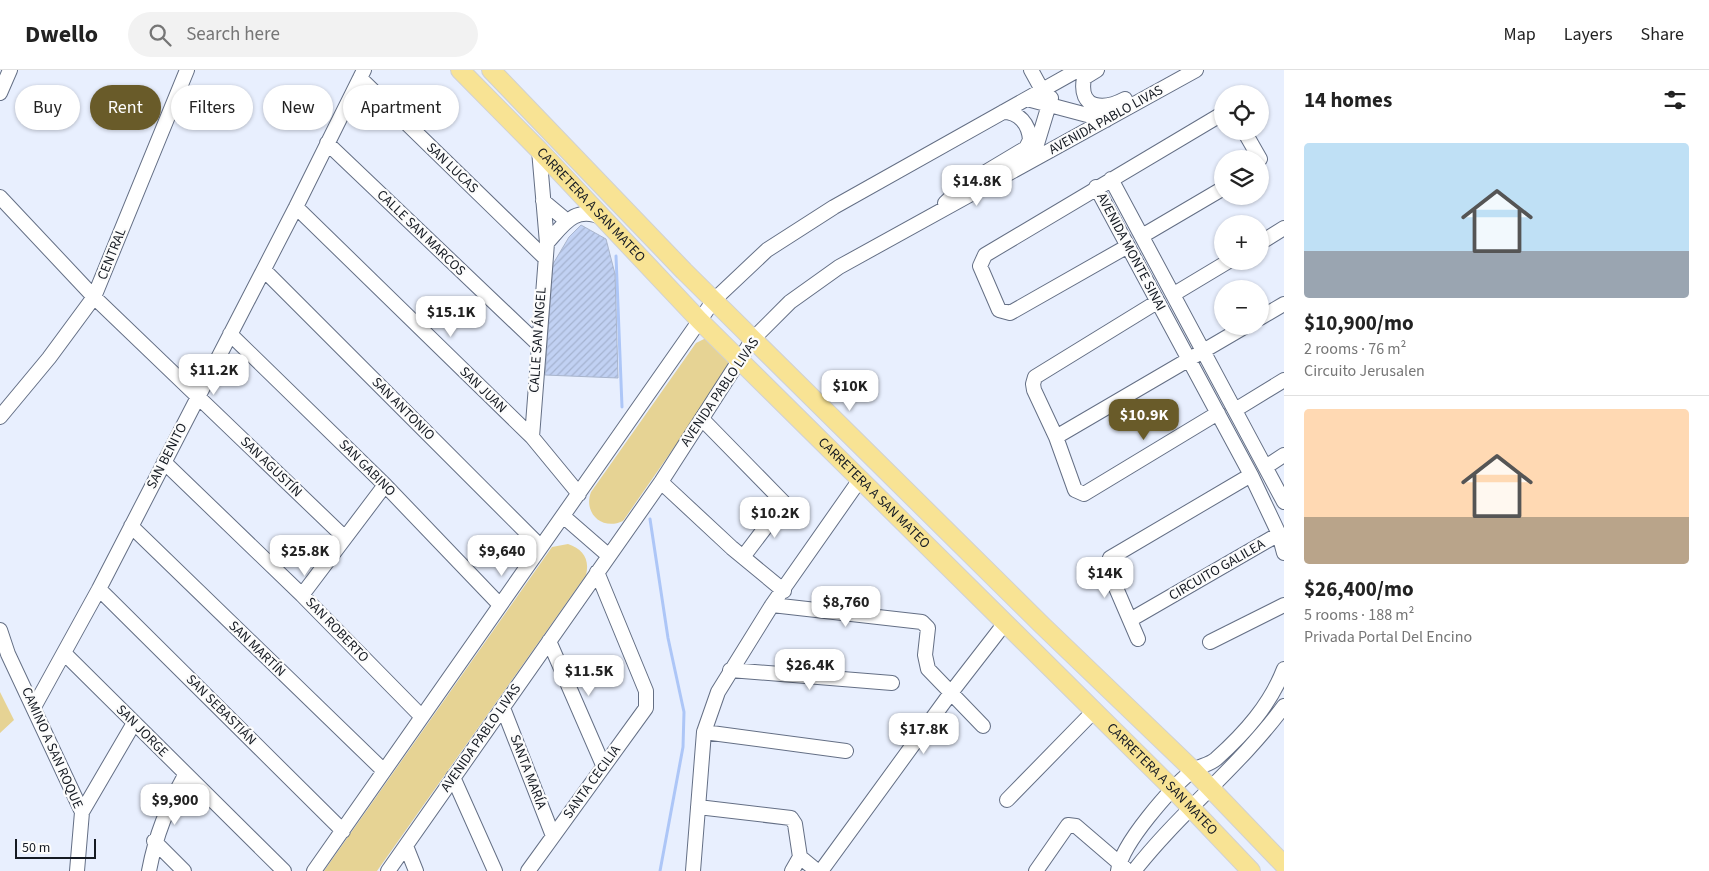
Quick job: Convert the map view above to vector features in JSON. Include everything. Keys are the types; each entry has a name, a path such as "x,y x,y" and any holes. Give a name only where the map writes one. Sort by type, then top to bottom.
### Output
{"main road":[{"name":"CARRETERA A SAN MATEO","path":"460,70 539,150 700,321 861,478 1174,790 1250,871"},
{"name":"CARRETERA A SAN MATEO","path":"490,70 714,300 1043,626 1193,770 1284,865"},
{"path":"861,478 861,473 869,470 883,481 899,482"},
{"path":"1005,623 1009,617 1015,616 1030,628 1043,626"}],"street":[{"path":"0,93 10,70"},
{"name":"CENTRAL","path":"0,417 49,358 94,297 187,70"},
{"path":"1031,70 1048,87 1050,106 1031,161"},
{"path":"314,871 500,604 580,494 714,300 767,250 834,207 1078,70"},
{"path":"1097,70 1084,78 1083,91 1089,101 1096,106 1112,106 1149,86 1162,89"},
{"name":"AVENIDA PABLO LIVAS","path":"388,871 661,482 753,339 790,302 839,268 1196,70"},
{"name":"SAN BENITO","path":"34,707 65,654 99,589 264,270 362,74"},
{"name":"SAN LUCAS","path":"362,74 544,258"},
{"path":"1027,99 1106,120"},
{"path":"930,217 964,185 1026,148 1030,140 1027,128 1018,116 1012,112 1003,112"},
{"path":"1111,179 1214,119"},
{"name":"CALLE SAN MARCOS","path":"327,143 538,344"},
{"name":"CALLE SAN ÁNGEL","path":"532,437 544,258 547,243 539,150"},
{"name":"AVENIDA MONTE SINAI","path":"1284,502 1267,466 1234,410 1174,294 1111,179 1096,187 1251,475 1279,534 1284,553"},
{"path":"1096,187 982,258 982,271 1000,310 1010,313 1128,246"},
{"path":"1142,236 1214,194"},
{"name":"SAN AGUSTÍN","path":"0,197 94,297 344,537"},
{"path":"543,201 568,221"},
{"name":"SAN JUAN","path":"296,206 532,437 580,494"},
{"path":"547,243 568,221 583,212 593,213 604,218"},
{"path":"1269,237 1284,228"},
{"name":"SAN ANTONIO","path":"264,270 541,547"},
{"path":"1174,294 1214,270"},
{"path":"1157,302 1035,377 1034,390 1056,437 1075,490 1084,494 1218,413"},
{"path":"1269,313 1284,304"},
{"name":"SAN GABINO","path":"230,334 386,485 500,604"},
{"path":"1056,437 1231,335"},
{"path":"1234,410 1284,380"},
{"path":"702,419 789,508 743,557"},
{"path":"1267,466 1284,455"},
{"name":"SAN ROBERTO","path":"164,462 302,594 422,717"},
{"path":"1138,639 1107,566 1110,558 1251,475"},
{"path":"692,871 704,732 718,692 730,670 772,606 861,478"},
{"path":"661,482 743,557 784,591"},
{"path":"302,594 344,537 386,485"},
{"path":"563,516 609,556"},
{"name":"SAN MARTÍN","path":"131,526 384,771"},
{"name":"CIRCUITO GALILEA","path":"1130,620 1279,534"},
{"name":"SANTA CECILIA","path":"528,871 603,765 643,715 647,702 646,691 597,572"},
{"name":"SAN SEBASTIÁN","path":"99,589 343,830"},
{"path":"1210,642 1284,605"},
{"path":"772,606 922,622 928,628 925,663 928,670 983,726"},
{"path":"800,856 819,871 1005,623"},
{"name":"CAMINO A SAN ROQUE","path":"0,630 8,654 82,812 77,871"},
{"path":"548,641 603,765"},
{"name":"SAN JORGE","path":"65,654 284,871"},
{"path":"1036,871 1068,825 1076,826 1122,868 1130,842 1174,790 1193,770 1214,761 1256,719 1281,690 1284,669"},
{"path":"730,670 892,683"},
{"path":"1134,871 1190,808 1266,730 1284,706"},
{"name":"SANTA MARÍA","path":"503,708 553,836"},
{"path":"1007,800 1094,712"},
{"path":"82,812 134,723"},
{"path":"704,732 846,751"},
{"path":"149,871 154,840 166,810 185,775"},
{"path":"453,778 494,871"},
{"path":"698,807 791,818 795,824 800,856 792,871"},
{"path":"154,840 184,871"},
{"path":"406,846 416,871"}],"shaded area":[{"path":"706,338 730,362 725,374 623,521 608,524 602,522 592,513 589,500 591,492 696,343"},
{"path":"568,544 578,549 584,555 587,564 586,575 377,871 324,871 552,547"},
{"path":"0,692 14,720 0,733"}],"building":[{"path":"581,225 606,239 615,274 618,378 545,375 553,264 569,237"}],"waterway":[{"path":"616,256 622,407"},
{"path":"650,519 668,638 684,712 683,747 660,871"}]}
